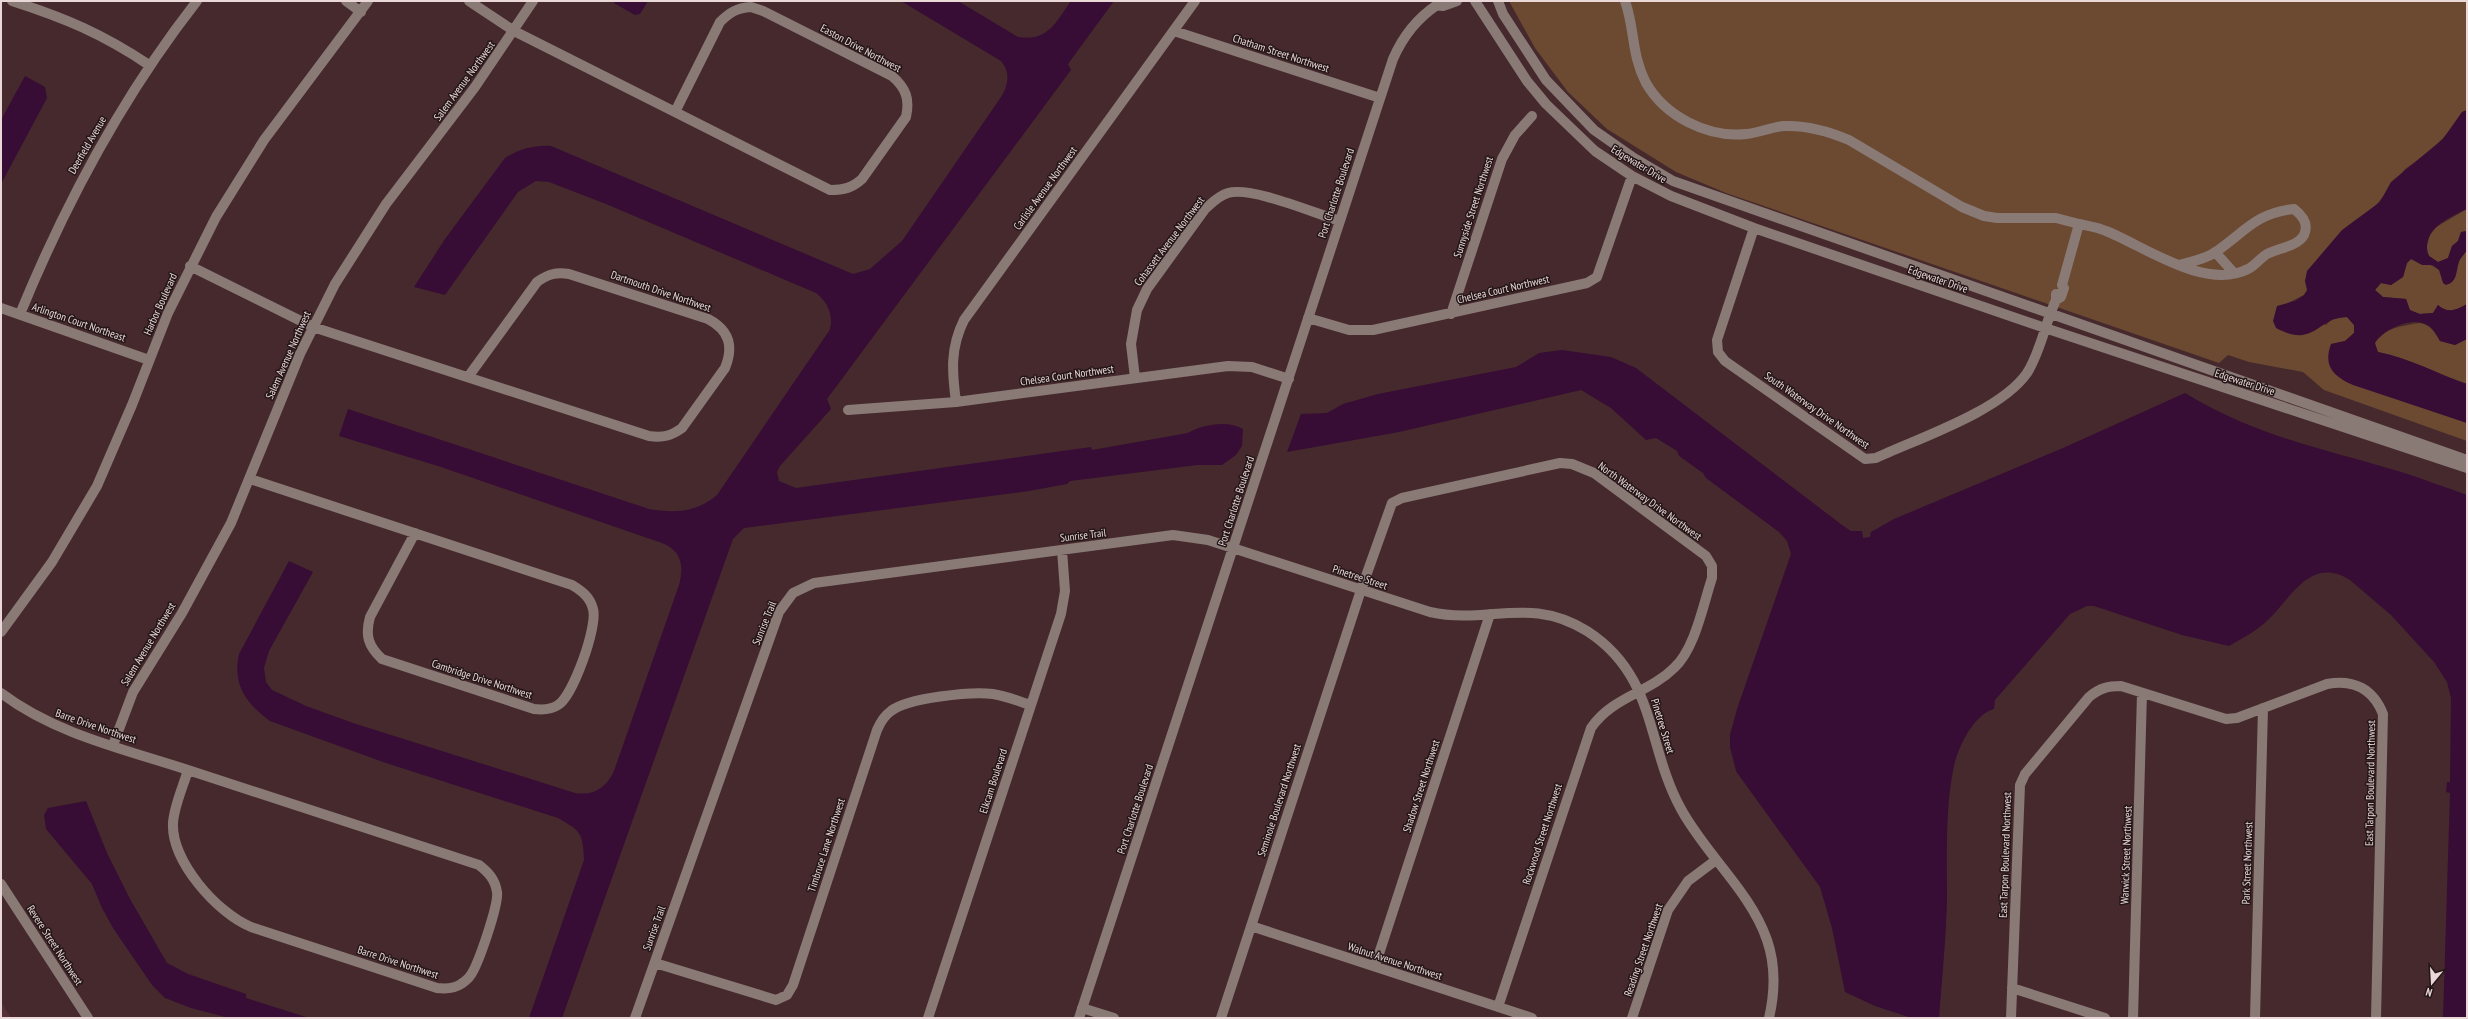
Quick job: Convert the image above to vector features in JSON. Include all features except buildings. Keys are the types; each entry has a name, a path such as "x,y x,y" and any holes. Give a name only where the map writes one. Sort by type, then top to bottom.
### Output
{"street":[{"path":"12,1 80,25 115,43 149,65"},
{"name":"Deerfield Avenue","path":"20,314 40,264 76,189 127,100 149,65 197,1"},
{"path":"346,1 361,12"},
{"name":"Harbor Boulevard","path":"1,632 52,562 90,499 116,446 149,360 190,266 216,217 264,140 368,1"},
{"name":"Easton Drive Northwest","path":"469,1 514,31 830,190 842,190 853,186 862,179 906,117 909,106 907,94 901,84 892,76 762,11 751,7 739,8 728,14 720,22 675,112"},
{"name":"Salem Avenue Northwest","path":"113,745 133,692 208,568 250,480 287,383 313,326 343,271 386,204 466,99 514,31 533,1"},
{"name":"Carlisle Avenue Northwest","path":"956,402 952,361 956,340 964,320 1195,1"},
{"name":"Port Charlotte Boulevard","path":"1079,1018 1393,59 1403,38 1418,19 1437,3 1443,6 1457,1"},
{"name":"Edgewater Drive","path":"1475,1 1527,81 1546,104 1595,151 1632,176 1693,206 2046,328 2467,468"},
{"name":"Edgewater Drive","path":"1498,1 1503,14 1546,80 1594,130 1656,172 1690,188 2467,460"},
{"path":"1625,1 1628,11 1632,46 1646,83 1656,98 1688,123 1712,132 1746,134 1784,126 1808,127 1829,132 1849,140 1962,207 1984,216 1997,218 2056,218 2105,230 2179,265 2204,273 2227,275 2248,269 2266,254 2290,246 2303,236 2306,226 2303,216 2294,210 2284,210 2255,220 2215,252 2179,265"},
{"name":"Chatham Street Northwest","path":"1174,31 1380,98"},
{"name":"Sunnyside Street Northwest","path":"1451,314 1502,159 1515,135 1532,116"},
{"name":"Chelsea Court Northwest","path":"1308,318 1338,328 1361,331 1384,328 1451,314 1587,283 1597,277 1632,176"},
{"name":"Cohassett Avenue Northwest","path":"1135,378 1132,332 1142,299 1205,209 1217,198 1227,193 1251,192 1340,221"},
{"name":"South Waterway Drive Northwest","path":"1754,228 1717,340 1718,352 1725,361 1865,459 1876,458 2002,399 2027,373 2056,300 2061,297 2064,288 2062,285 2079,224"},
{"path":"2215,252 2234,273"},
{"name":"Dartmouth Drive Northwest","path":"190,266 313,326 468,377 649,436 660,438 672,435 682,428 725,368 730,357 730,345 726,334 719,325 708,319 569,274 558,272 546,275 536,282 468,377"},
{"name":"Arlington Court Northeast","path":"1,308 149,360"},
{"name":"Chelsea Court Northwest","path":"848,410 956,402 1228,366 1252,368 1289,378"},
{"name":"North Waterway Drive Northwest","path":"1361,590 1392,503 1402,498 1560,463 1583,468 1706,556 1712,566 1712,578 1689,648 1683,658 1667,675 1638,691"},
{"name":"Cambridge Drive Northwest","path":"250,480 415,533 572,585 582,590 592,605 593,623 572,688 567,698 558,706 546,710 534,709 382,659 373,651 368,640 367,628 370,617 415,533"},
{"name":"Sunrise Trail","path":"635,1018 779,612 793,593 814,583 1173,535 1197,537 1233,548"},
{"name":"Pinetree Street","path":"1233,548 1442,615 1466,617 1508,611 1535,612 1574,624 1608,648 1624,668 1638,691 1653,727 1670,787 1687,819 1757,916 1768,941 1774,982 1768,1018"},
{"name":"Elkcam Boulevard","path":"928,1018 1064,603 1065,579 1062,550"},
{"name":"Seminole Boulevard Northwest","path":"1221,1018 1361,590"},
{"name":"Shadow Street Northwest","path":"1375,966 1490,614"},
{"name":"East Tarpon Boulevard Northwest","path":"2011,1018 2020,785 2025,774 2089,697 2098,689 2109,686 2121,686 2226,719 2237,718 2327,684 2338,682 2356,685 2371,694 2383,714 2376,1018"},
{"name":"Rockwood Street Northwest","path":"1498,1007 1588,734 1605,710 1638,691"},
{"name":"Barre Drive Northwest","path":"1,693 38,717 59,727 478,865 488,872 495,882 497,893 496,905 476,967 470,977 461,985 449,989 438,988 250,927 230,916 204,891 176,846 173,822 188,770"},
{"name":"Warwick Street Northwest","path":"2133,1018 2142,693"},
{"name":"Timbruce Lane Northwest","path":"655,963 776,1000 786,995 793,985 882,720 901,704 967,694 1003,696 1031,705"},
{"name":"Park Street Northwest","path":"2255,1018 2263,708"},
{"name":"Reading Street Northwest","path":"1632,1018 1668,910 1688,881 1716,860"},
{"name":"Revere Street Northwest","path":"1,884 88,1018"},
{"name":"Walnut Avenue Northwest","path":"1251,926 1532,1018"},
{"path":"2012,988 2105,1018"},
{"path":"1082,1008 1114,1018"}],"shaded area":[{"path":"615,1 648,1 640,14 635,15 614,3"},
{"path":"901,1 958,1 1018,37 1028,38 1037,36 1050,29 1071,1 1114,1 1068,64 1071,70 827,399 831,409 780,466 777,472 779,481 796,488 1091,447 1092,450 1188,433 1201,427 1216,424 1237,426 1243,429 1242,446 1236,455 1222,465 1197,465 1070,481 1067,484 1029,491 744,528 733,539 562,1018 529,1018 584,860 583,844 576,830 558,818 386,763 270,721 254,708 243,693 238,675 237,665 239,654 289,561 313,572 269,651 264,668 266,682 272,690 306,706 353,723 575,793 582,794 599,790 611,777 614,771 679,585 681,578 681,565 680,560 674,550 662,543 438,466 339,436 348,409 649,509 667,511 684,510 709,501 717,495 829,331 831,320 829,310 824,300 816,293 606,204 549,182 536,181 518,192 445,295 414,287 445,239 505,158 521,150 545,146 551,146 853,274 870,269 902,241 1001,97 1007,84 1006,70 1001,61"},
{"path":"1509,1 2467,1 2467,110 2462,112 2451,129 2437,144 2405,169 2304,295 2286,304 2326,325 2332,319 2347,317 2354,325 2354,333 2345,341 2331,344 2343,380 2467,423 2467,441 2324,390 2303,372 2249,362 2228,355 2219,363 1726,193 1676,172 1607,129 1568,92 1535,48"},
{"path":"25,76 45,87 47,98 1,184 1,120"},
{"path":"2467,110 2467,209 2452,216 2437,226 2428,240 2427,247 2429,256 2438,262 2448,258 2452,246 2458,241 2461,232 2467,231 2467,250 2459,261 2455,278 2446,285 2443,283 2439,270 2433,265 2422,265 2411,259 2407,263 2403,277 2391,285 2381,283 2375,290 2383,297 2406,299 2410,310 2420,314 2433,313 2438,305 2442,308 2452,310 2467,304 2467,339 2455,345 2440,341 2429,326 2415,322 2399,325 2385,333 2375,343 2378,352 2401,358 2467,384 2467,423 2353,385 2335,374 2329,364 2329,352 2331,344 2345,341 2354,333 2354,325 2347,317 2337,318 2308,334 2299,335 2289,334 2276,328 2273,321 2277,306 2295,301 2304,295 2307,290 2305,281 2307,271 2342,230 2380,202 2391,182 2443,139 2462,112"},
{"path":"2467,209 2467,231 2461,232 2458,241 2452,246 2448,258 2438,262 2429,256 2426,250 2431,230"},
{"path":"2467,250 2467,304 2459,308 2449,310 2438,305 2433,313 2420,314 2410,311 2406,299 2383,297 2375,290 2381,283 2391,285 2403,277 2407,263 2411,259 2430,265 2439,270 2457,268 2460,259"},
{"path":"2420,323 2430,327 2440,341 2455,345 2467,339 2467,384 2401,358 2378,352 2375,345 2376,339 2381,334 2398,327"},
{"path":"1562,350 1611,357 1636,368 1842,525 1851,531 1862,531 1863,538 1870,537 1871,532 1894,519 2063,448 2185,393 2211,408 2263,431 2315,448 2407,474 2467,495 2467,1018 2443,1018 2450,793 2446,792 2447,782 2450,782 2451,698 2447,682 2434,662 2391,615 2350,580 2335,573 2322,573 2310,577 2300,585 2261,626 2229,646 2182,635 2094,606 2087,606 2070,614 1995,700 1994,709 1980,717 1974,724 1963,741 1956,758 1949,798 1947,899 1939,1018 1912,1018 1875,1006 1845,992 1832,928 1820,887 1736,771 1730,747 1730,735 1737,709 1791,554 1787,541 1779,532 1706,478 1703,473 1679,456 1677,451 1656,438 1646,440 1611,408 1581,390 1399,432 1287,452 1301,414 1327,413 1343,404 1378,394 1516,367 1539,353"},
{"path":"86,801 107,853 130,899 167,963 188,974 246,994 246,998 309,1018 229,1018 191,1008 165,998 152,985 113,928 102,908 92,884 46,829 44,815 48,808"},
{"path":"1,1002 11,1018 1,1018"}]}
